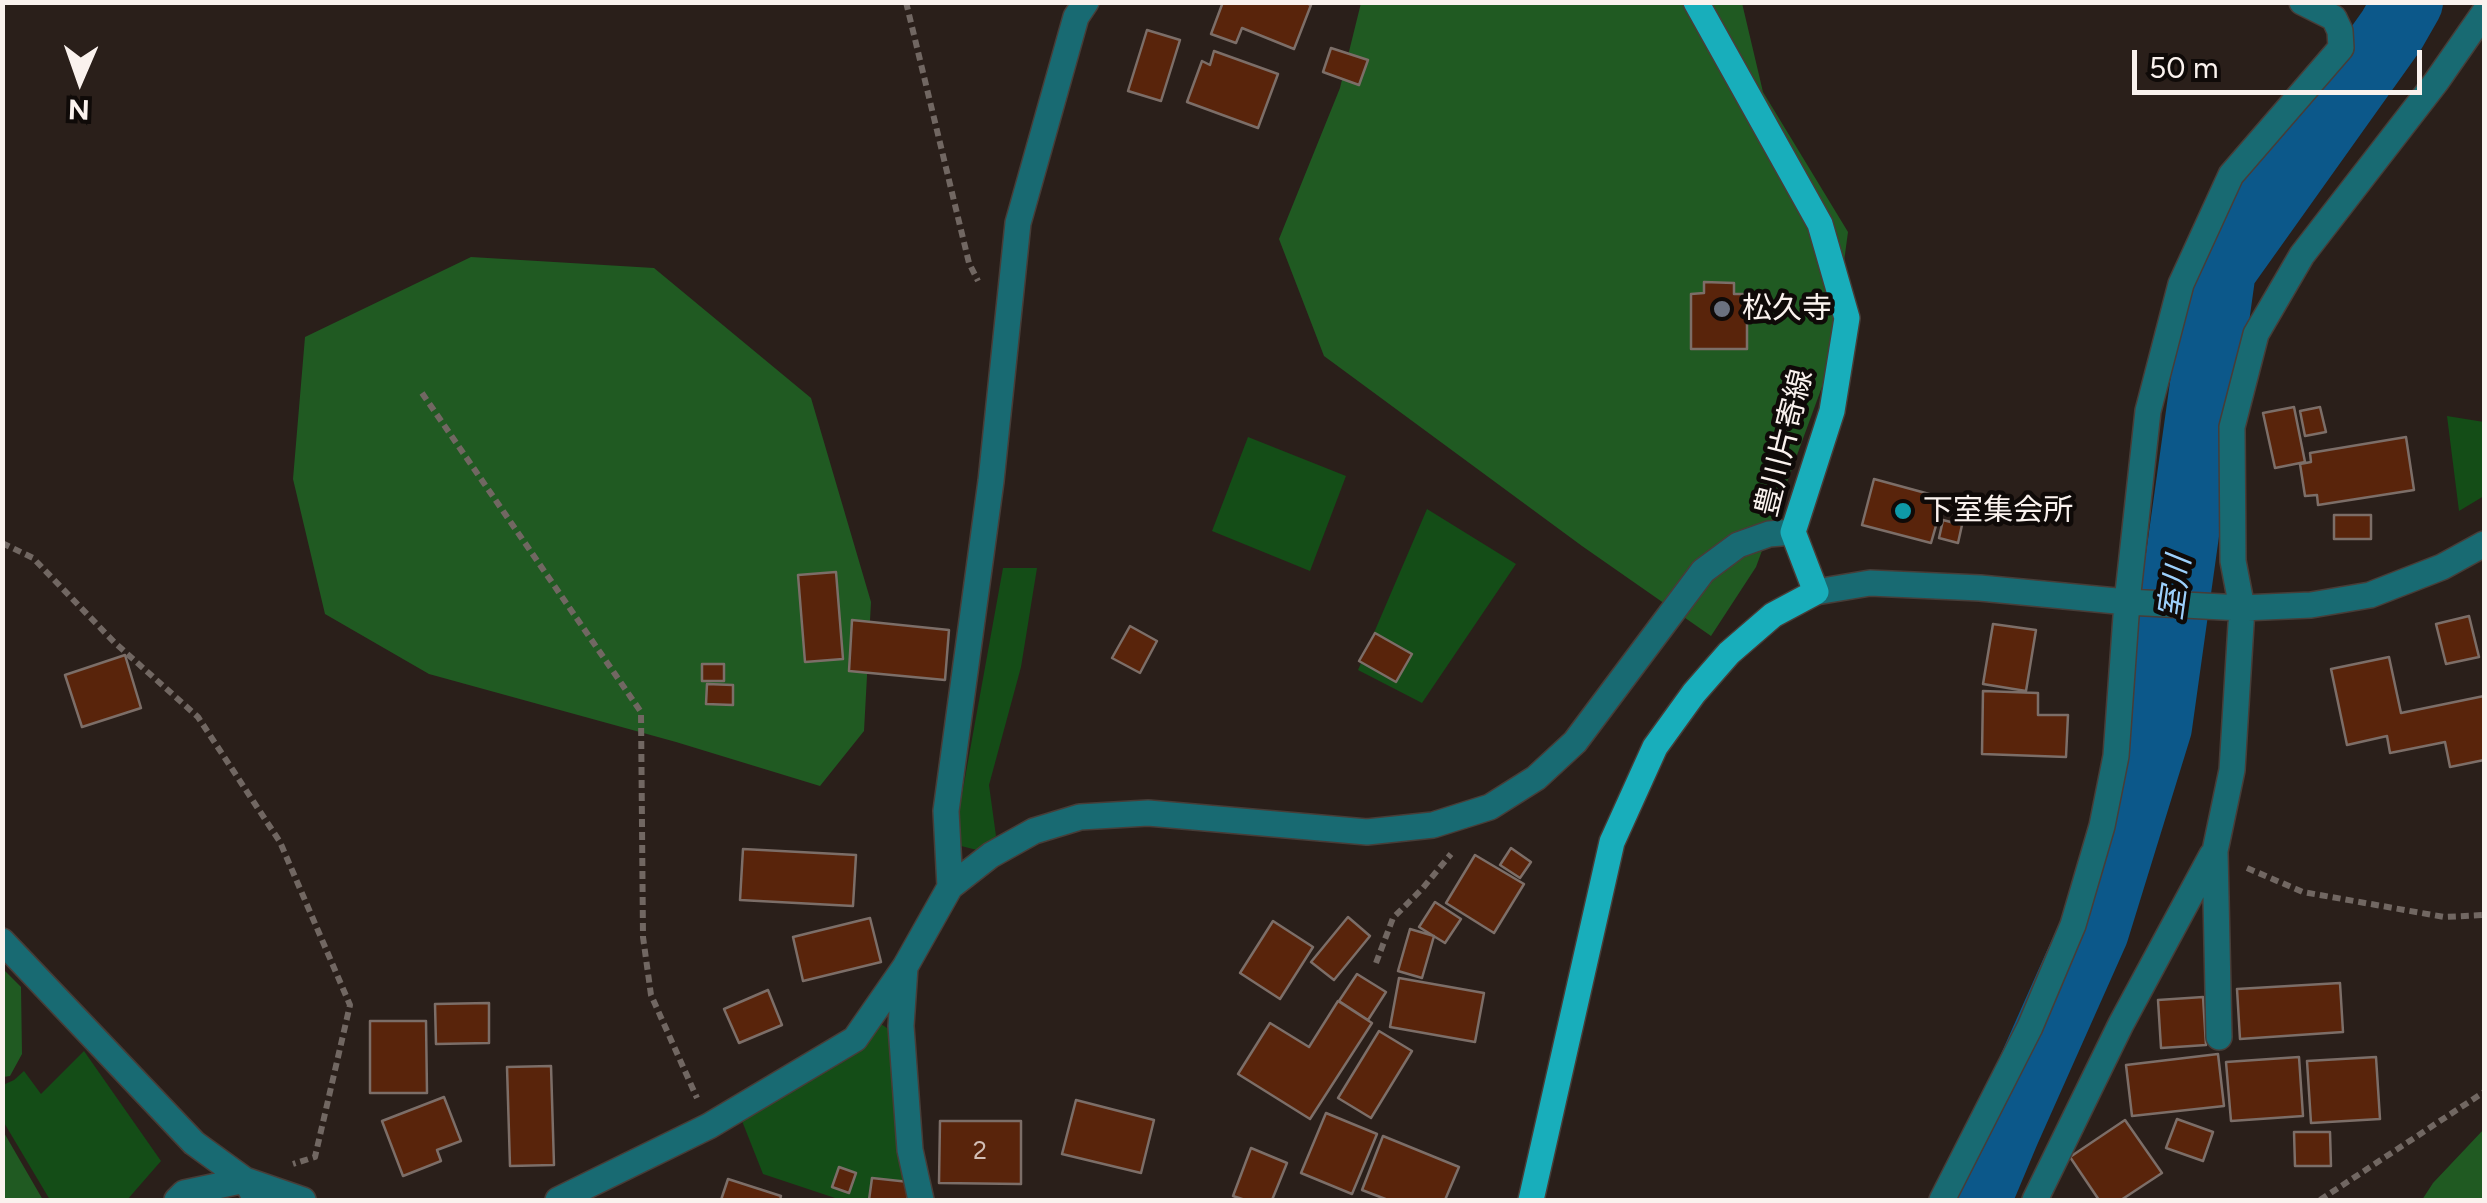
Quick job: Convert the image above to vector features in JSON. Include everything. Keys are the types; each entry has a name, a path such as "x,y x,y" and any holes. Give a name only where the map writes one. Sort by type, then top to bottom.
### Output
{"main road":[{"name":"豊川片寄線","path":"1696,2 1820,224 1846,318 1832,411 1793,532 1816,592"},
{"path":"1531,1200 1612,842 1654,747 1729,653 1772,614 1816,592"}],"street":[{"path":"950,888 946,811 991,480 1018,223 1076,17 1086,2"},
{"path":"1942,1200 2030,1027 2073,925 2102,826 2116,756 2148,411 2181,284 2232,176 2341,48 2334,18 2302,2"},
{"path":"2219,1037 2215,850 2232,770 2242,608 2233,561 2232,428 2256,334 2302,255 2436,82 2484,12"},
{"path":"558,1200 709,1126 856,1039 905,968 950,888 991,856 1034,830 1080,817 1148,813 1366,832 1433,825 1490,807 1536,778 1575,742 1702,571 1738,545 1769,534 1793,532"},
{"path":"1816,592 1870,583 2242,608 2311,605 2370,595 2484,544"},
{"path":"2035,1200 2121,1024 2215,850"},
{"path":"2,941 194,1143 251,1190"},
{"path":"905,968 901,1026 910,1150 920,1200"},
{"path":"177,1200 184,1193 251,1190 303,1200"}],"path":[{"path":"906,2 969,262 1006,335"},
{"path":"422,392 641,712 644,937 652,995 709,1126"},
{"path":"2,543 33,558 114,642 198,717 280,842 350,1005 315,1157 251,1190"},
{"path":"1376,963 1393,918 1456,848"},
{"path":"2215,850 2260,875 2303,892 2444,917 2484,915"},
{"path":"2320,1200 2484,1092"}],"green space":[{"path":"1361,3 1742,3 1763,92 1848,232 1830,365 1756,567 1711,636 1324,356 1279,239 1340,88"},
{"path":"471,257 654,268 811,398 871,602 864,731 820,786 429,674 325,614 293,479 305,337"},
{"path":"2447,416 2484,422 2484,496 2459,511"},
{"path":"1248,437 1346,476 1310,571 1212,531"},
{"path":"1427,509 1516,564 1422,703 1358,670"},
{"path":"1003,568 1037,568 1021,667 989,785 996,836 977,850 961,846 959,811"},
{"path":"3,969 21,987 22,1054 10,1076 3,1077"},
{"path":"881,1024 890,1030 914,1200 841,1200 763,1174 742,1121 853,1056"},
{"path":"84,1051 161,1161 127,1200 50,1200 3,1121 3,1085 24,1071 41,1094"},
{"path":"2484,1129 2484,1200 2422,1200 2433,1183"},
{"path":"3,1131 43,1200 3,1200"}],"building":[{"path":"1223,2 1311,5 1294,49 1242,28 1236,43 1211,34"},
{"path":"1147,30 1180,40 1161,101 1128,91"},
{"path":"1331,48 1368,60 1359,85 1323,72"},
{"path":"1214,51 1278,74 1258,128 1187,102 1202,61 1210,65"},
{"path":"1704,282 1734,283 1734,294 1747,294 1747,349 1691,349 1691,294 1704,293"},
{"path":"2294,407 2305,462 2275,468 2263,413"},
{"path":"2320,407 2326,432 2305,436 2300,411"},
{"path":"2406,437 2414,490 2318,505 2317,495 2305,496 2300,464 2311,462 2310,453"},
{"name":"下室集会所","path":"1874,479 1944,498 1931,543 1862,525"},
{"path":"2334,515 2371,515 2371,539 2334,539"},
{"path":"1943,520 1962,525 1958,543 1939,538"},
{"path":"836,572 843,659 805,662 798,575"},
{"path":"2469,616 2479,657 2446,664 2436,624"},
{"path":"852,620 949,630 945,680 849,671"},
{"path":"1993,624 2036,630 2026,691 1983,684"},
{"path":"1130,626 1157,641 1140,673 1112,658"},
{"path":"1375,633 1412,654 1396,682 1359,661"},
{"path":"125,655 141,708 82,727 65,675"},
{"path":"2389,657 2401,713 2484,696 2484,760 2450,767 2445,742 2390,753 2387,736 2347,745 2331,669"},
{"path":"702,664 724,664 724,681 702,681"},
{"path":"707,684 733,685 733,705 706,704"},
{"path":"1983,691 2038,693 2038,715 2068,715 2066,757 1982,754"},
{"path":"1511,848 1531,862 1520,878 1500,865"},
{"path":"743,849 856,855 853,906 740,900"},
{"path":"1475,855 1524,884 1494,933 1446,903"},
{"path":"1435,902 1461,919 1445,943 1419,927"},
{"path":"1348,917 1370,936 1334,980 1311,962"},
{"path":"870,918 881,962 803,981 793,937"},
{"path":"1273,921 1313,947 1280,999 1240,973"},
{"path":"1410,929 1434,936 1422,978 1398,971"},
{"path":"1357,974 1386,992 1368,1020 1339,1001"},
{"path":"1399,978 1484,993 1475,1042 1390,1027"},
{"path":"2340,983 2343,1032 2240,1039 2237,989"},
{"path":"768,990 782,1025 739,1043 724,1009"},
{"path":"2203,997 2206,1045 2161,1048 2158,1000"},
{"path":"1338,1001 1372,1023 1310,1119 1238,1074 1270,1023 1309,1047"},
{"path":"489,1003 489,1043 436,1044 435,1004"},
{"path":"370,1021 426,1021 427,1093 370,1093"},
{"path":"1379,1031 1412,1051 1371,1118 1338,1098"},
{"path":"2218,1054 2224,1106 2132,1116 2126,1065"},
{"path":"2299,1057 2303,1116 2231,1121 2226,1062"},
{"path":"2376,1057 2380,1119 2311,1123 2307,1061"},
{"path":"551,1066 554,1165 510,1166 507,1067"},
{"path":"444,1097 461,1141 437,1150 441,1161 403,1176 382,1121"},
{"path":"1076,1100 1154,1120 1141,1173 1062,1154"},
{"path":"1326,1113 1377,1134 1352,1194 1301,1173"},
{"path":"2177,1119 2213,1132 2203,1161 2166,1148"},
{"path":"2125,1120 2162,1173 2121,1200 2099,1200 2070,1157"},
{"path":"940,1121 1021,1121 1021,1184 939,1183"},
{"path":"2294,1132 2330,1132 2331,1166 2295,1166"},
{"path":"1383,1136 1459,1167 1445,1200 1388,1200 1362,1190"},
{"path":"1251,1148 1287,1163 1272,1200 1233,1196"},
{"path":"839,1167 856,1173 849,1193 832,1187"},
{"path":"872,1178 909,1182 907,1200 869,1200"},
{"path":"728,1179 781,1196 780,1200 721,1200"}],"waterway":[{"name":"室川","path":"1976,1200 2094,931 2157,727 2221,270 2408,2"}],"place":[{"name":"松久寺","path":"1722,309"},
{"name":"下室集会所","path":"1903,511"}]}
